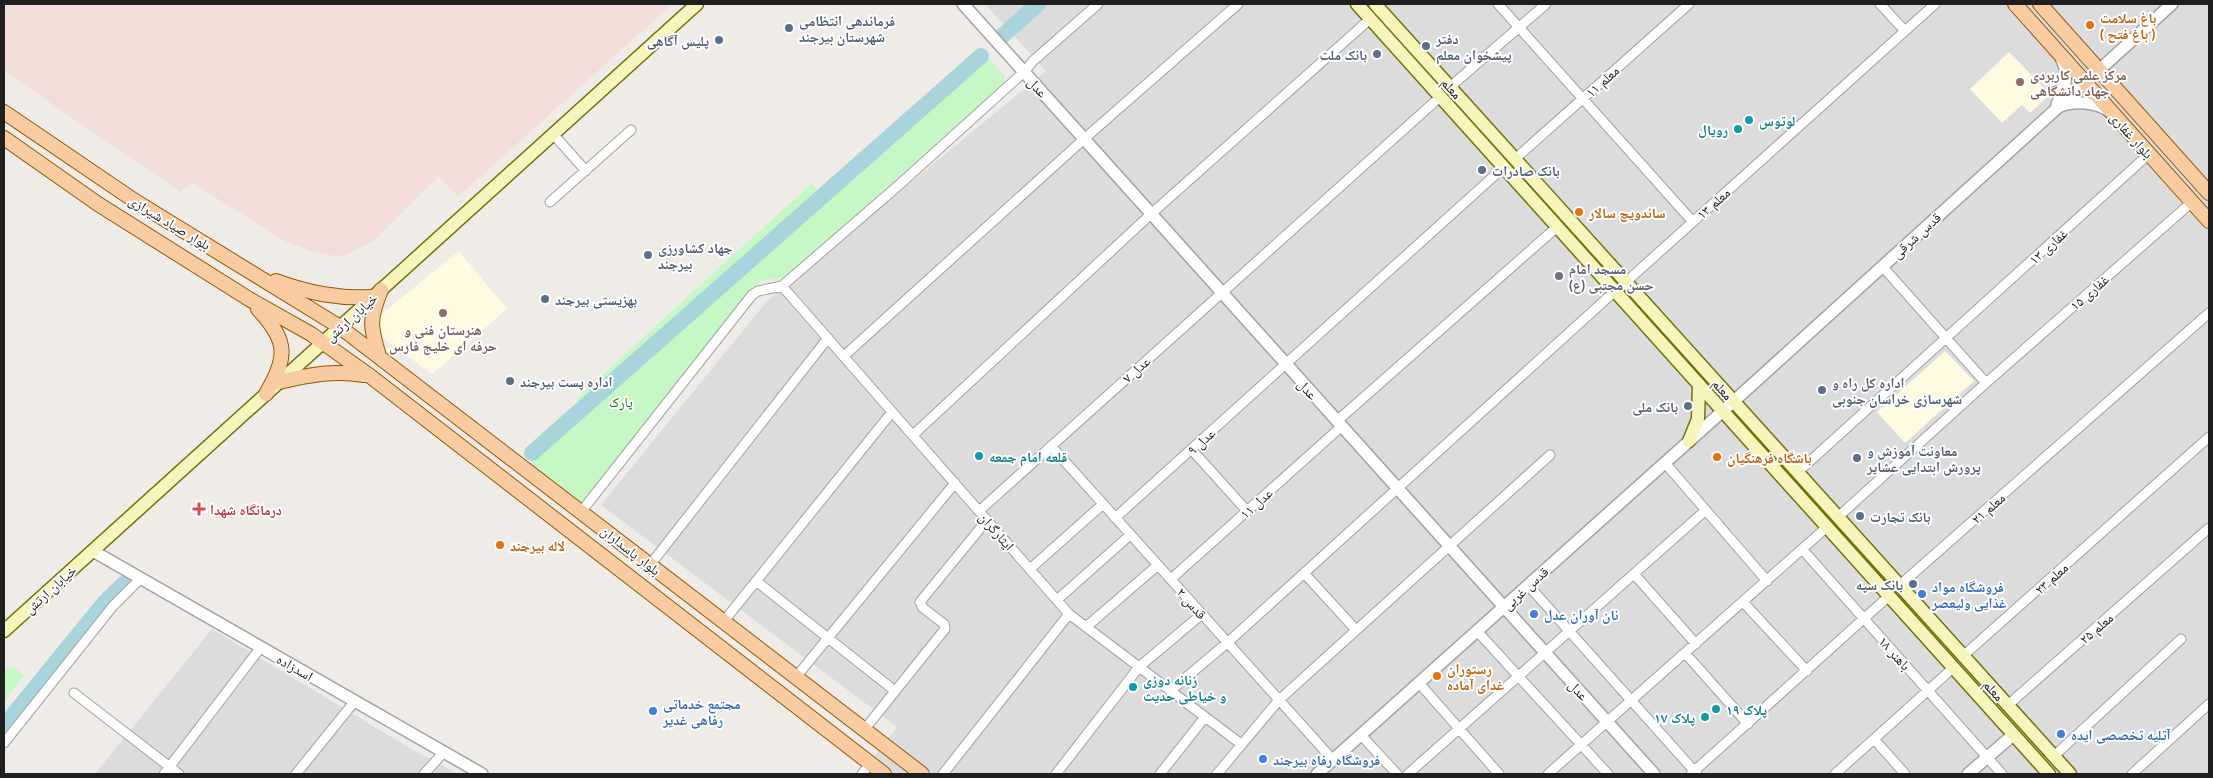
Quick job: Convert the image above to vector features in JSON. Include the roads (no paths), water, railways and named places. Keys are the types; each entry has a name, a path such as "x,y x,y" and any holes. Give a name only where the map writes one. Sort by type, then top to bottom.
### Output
{"main road":[{"name":"خیابان ارتش","path":"6,625 93,551 698,4"},
{"name":"معلم","path":"1357,4 2049,774"},
{"name":"معلم","path":"1375,4 2070,774"},
{"name":"بلوار غفاری","path":"2015,4 2209,221"},
{"name":"بلوار غفاری","path":"2040,4 2207,187"},
{"name":"بلوار صیاد شیرازی","path":"4,112 135,201 340,327"},
{"name":"بلوار صیاد شیرازی","path":"4,138 98,204 323,343"},
{"path":"243,267 308,292 350,299 377,294 372,313 372,331 378,356"},
{"path":"249,299 271,324 281,346 282,360 266,394"},
{"name":"بلوار پاسداران","path":"340,327 922,774"},
{"name":"بلوار پاسداران","path":"323,343 370,376 866,769 884,774"},
{"path":"279,382 326,372 347,372 370,376"},
{"path":"1689,441 1698,419 1699,385"}],"street":[{"name":"عدل","path":"963,4 1654,774"},
{"path":"581,512 752,295 758,291 782,286 900,184 1024,72 1033,61 1098,4"},
{"path":"844,356 1084,139 1238,4"},
{"path":"1498,4 1692,222"},
{"path":"1450,87 1546,4"},
{"name":"معلم ۱۱","path":"1515,158 1689,4"},
{"path":"1880,4 1905,31"},
{"name":"معلم ۱۳","path":"1626,282 1935,4"},
{"name":"قدس شرقی","path":"1734,401 2084,81 2172,4"},
{"path":"913,435 1151,214 1370,19"},
{"path":"2051,112 2060,98 2066,74 2064,63 2058,52"},
{"name":"عدل ۷","path":"979,511 1440,97"},
{"path":"2051,112 2069,104 2088,104 2105,108 2117,118"},
{"path":"550,202 631,130"},
{"path":"553,134 586,170"},
{"name":"غفاری ۱۳","path":"1798,472 2149,154"},
{"name":"عدل ۹","path":"1115,518 1504,168"},
{"name":"غفاری ۱۵","path":"1838,517 1986,383 2192,202"},
{"name":"عدل ۱۱","path":"1171,580 1446,326 1557,227"},
{"path":"1882,266 1986,383"},
{"name":"ایثارگران","path":"782,286 1069,614 1241,744"},
{"path":"1170,691 1304,573 1615,291"},
{"name":"معلم ۲۱","path":"1900,585 2209,312"},
{"path":"650,565 828,338"},
{"name":"قدس غربی","path":"1317,774 1734,401"},
{"path":"724,621 892,412"},
{"name":"معلم ۲۳","path":"1964,656 2209,437"},
{"name":"قدس ۲","path":"1051,446 1333,760"},
{"path":"1192,450 1247,511"},
{"path":"1217,774 1279,700 1550,455"},
{"path":"1665,463 1767,581"},
{"path":"796,677 954,483"},
{"path":"1030,569 1103,504"},
{"path":"1408,774 1706,510"},
{"path":"864,730 946,627 920,605 920,602 987,520"},
{"path":"1548,774 1827,527"},
{"name":"معلم ۲۵","path":"2008,705 2209,528"},
{"path":"1057,600 1130,535"},
{"name":"باهنر ۱۸","path":"1802,549 2002,774"},
{"name":"اسدزاده","path":"93,551 482,774"},
{"path":"1086,627 1158,565"},
{"path":"1304,573 1356,630"},
{"path":"1634,574 1696,644"},
{"path":"4,743 113,606 141,578"},
{"path":"756,581 896,691"},
{"path":"1528,585 1694,773 1889,596"},
{"path":"1743,602 1807,671"},
{"path":"944,774 1069,614"},
{"path":"1056,774 1139,667 1202,614"},
{"path":"1477,631 1608,774"},
{"path":"2054,756 2181,640"},
{"path":"167,771 261,647"},
{"path":"1685,653 1748,724"},
{"path":"1835,774 1953,668"},
{"path":"1418,684 1499,774"},
{"path":"74,693 167,771 179,774"},
{"path":"299,772 355,701"},
{"path":"2132,774 2209,704"},
{"path":"1160,774 1205,717"},
{"path":"1361,735 1397,774"},
{"path":"1968,774 2014,735"},
{"path":"1874,739 1905,774"},
{"path":"424,774 444,752"}],"waterway":[{"path":"1000,38 1038,4"},
{"path":"532,453 981,56"},
{"path":"4,726 105,602 125,583"}],"place":[{"name":"باغ سلامت ( باغ فتح )","path":"2090,25"},
{"name":"فرماندهی انتظامی شهرستان بیرجند","path":"789,28"},
{"name":"پلیس آگاهی","path":"719,40"},
{"name":"دفتر پیشخوان معلم","path":"1426,46"},
{"name":"بانک ملت","path":"1377,54"},
{"name":"مرکز علمی کاربردی جهاد دانشگاهی","path":"2020,82"},
{"name":"لوتوس","path":"1749,120"},
{"name":"رویال","path":"1738,129"},
{"name":"بانک صادرات","path":"1482,170"},
{"name":"ساندویچ سالار","path":"1579,212"},
{"name":"جهاد کشاورزی بیرجند","path":"648,255"},
{"name":"مسجد امام حسن مجتبی (ع)","path":"1559,276"},
{"name":"بهزیستی بیرجند","path":"545,299"},
{"name":"هنرستان فنی و حرفه ای خلیج فارس","path":"443,313"},
{"name":"اداره پست بیرجند","path":"510,381"},
{"name":"اداره کل راه و شهرسازی خراسان جنوبی","path":"1822,390"},
{"name":"بانک ملی","path":"1688,406"},
{"name":"قلعه امام جمعه","path":"979,456"},
{"name":"باشگاه فرهنگیان","path":"1717,457"},
{"name":"معاونت آموزش و پرورش ابتدایی عشایر","path":"1857,458"},
{"name":"درمانگاه شهدا","path":"199,509"},
{"name":"بانک تجارت","path":"1860,516"},
{"name":"لاله بیرجند","path":"500,545"},
{"name":"بانک سپه","path":"1913,584"},
{"name":"فروشگاه مواد غذایی ولیعصر","path":"1922,594"},
{"name":"نان آوران عدل","path":"1534,614"},
{"name":"رستوران غدای آماده","path":"1437,676"},
{"name":"زنانه دوزی و خیاطی حدیث","path":"1133,687"},
{"name":"پلاک ۱۹","path":"1716,709"},
{"name":"مجتمع خدماتی رفاهی غدیر","path":"653,711"},
{"name":"پلاک ۱۷","path":"1705,717"},
{"name":"آتلیه تخصصی ایده","path":"2061,734"},
{"name":"فروشگاه رفاه بیرجند","path":"1263,759"}],"park label":[{"name":"پارک","path":"621,401"}]}
